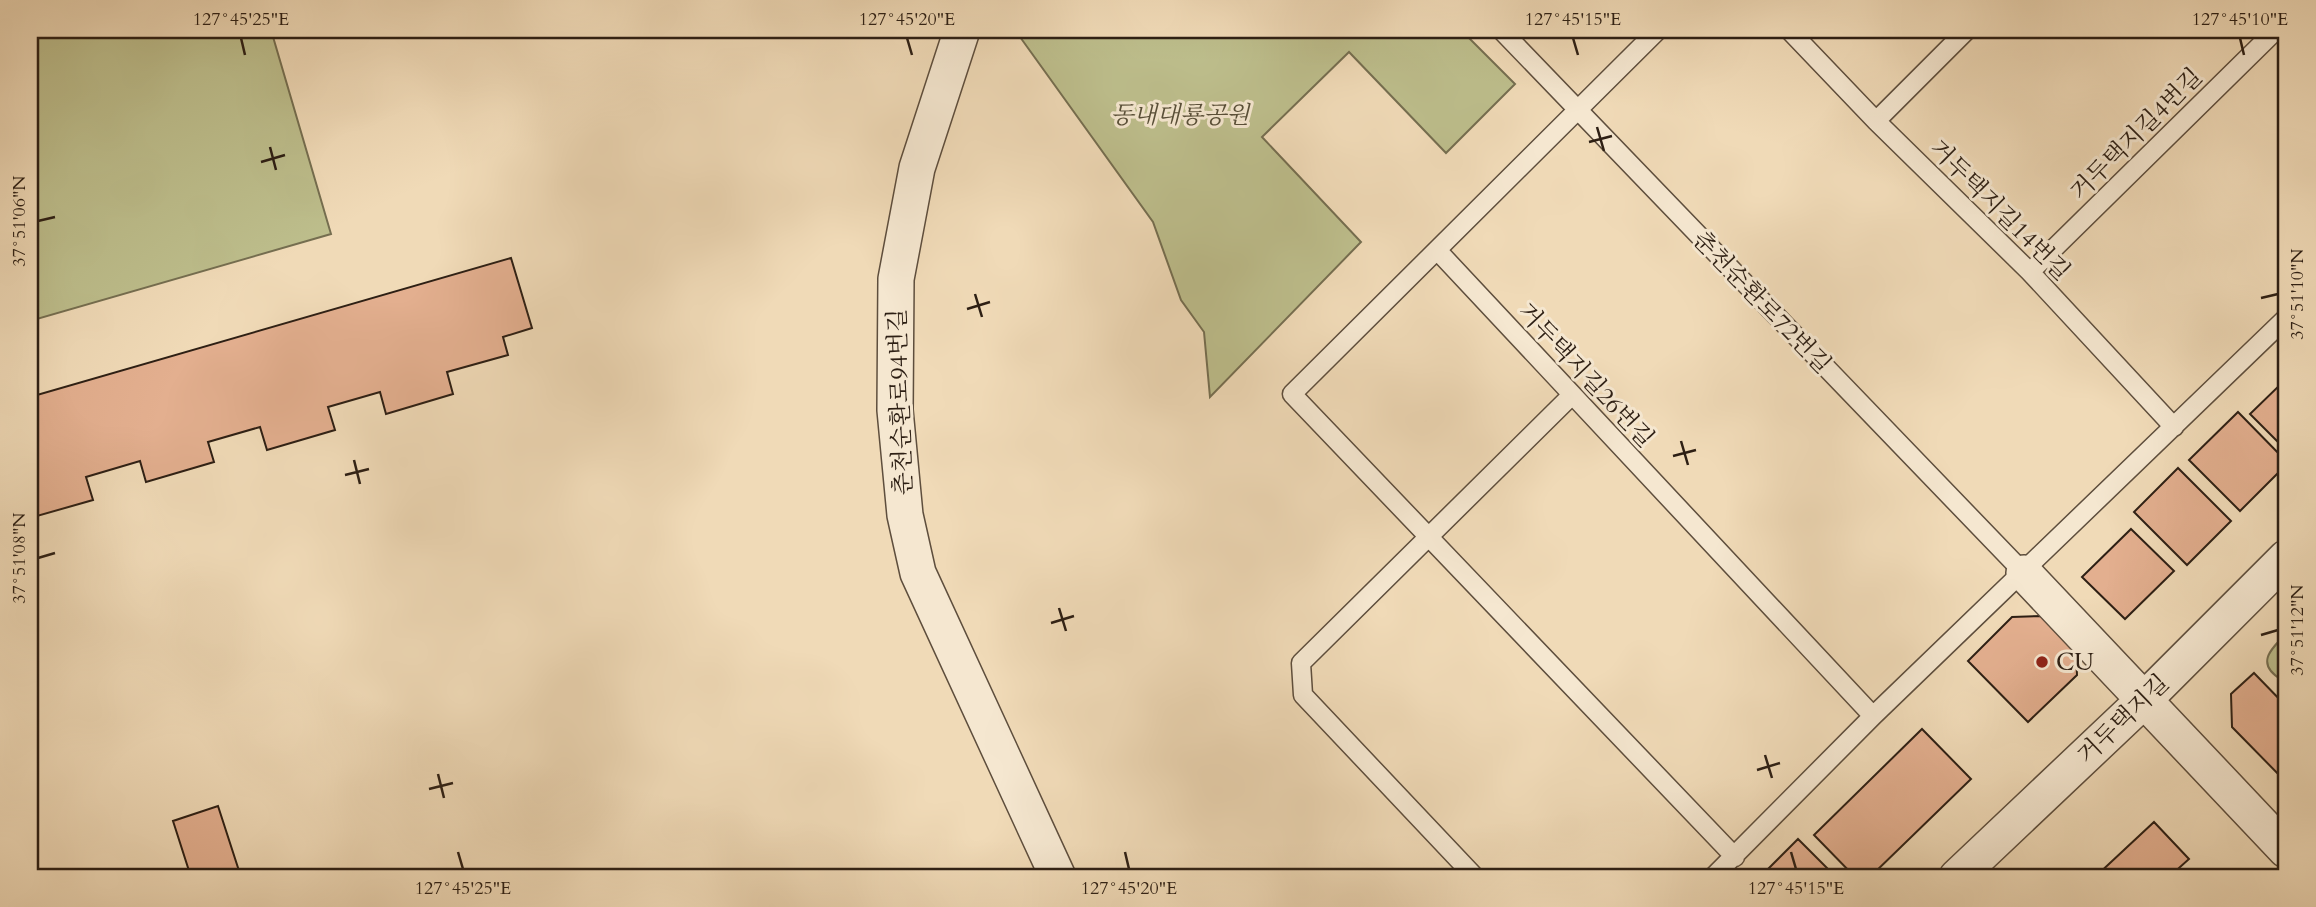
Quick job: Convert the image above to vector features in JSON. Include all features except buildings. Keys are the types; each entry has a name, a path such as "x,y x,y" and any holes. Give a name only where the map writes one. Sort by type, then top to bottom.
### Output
{"street":[{"name":"춘천순환로94번길","path":"962,30 917,168 896,279 895,410 905,515 918,573 1058,877"},
{"name":"거두택지길","path":"1957,877 2144,700 2286,558"},
{"name":"춘천순환로72번길","path":"2024,573 2286,850"}],"lane":[{"name":"춘천순환로72번길","path":"1501,30 2024,573"},
{"path":"1658,30 1293,394 1735,857"},
{"name":"거두택지길14번길","path":"1789,30 1876,121 2030,272 2174,427"},
{"path":"1876,121 1967,30"},
{"name":"거두택지길4번길","path":"2030,272 2276,30"},
{"name":"거두택지길26번길","path":"1437,250 1873,716"},
{"path":"1713,877 1873,716 2286,318"},
{"path":"1469,875 1303,695 1301,663 1571,396"}],"green space":[{"path":"30,30 271,30 331,234 30,321"},
{"name":"동내대룡공원","path":"1015,30 1461,30 1515,84 1446,153 1349,52 1262,137 1361,242 1210,397 1204,332 1181,300 1153,222"},
{"path":"2286,634 2286,680 2282,680 2267,663 2271,651"}],"place":[{"name":"CU","path":"2042,662"}]}
